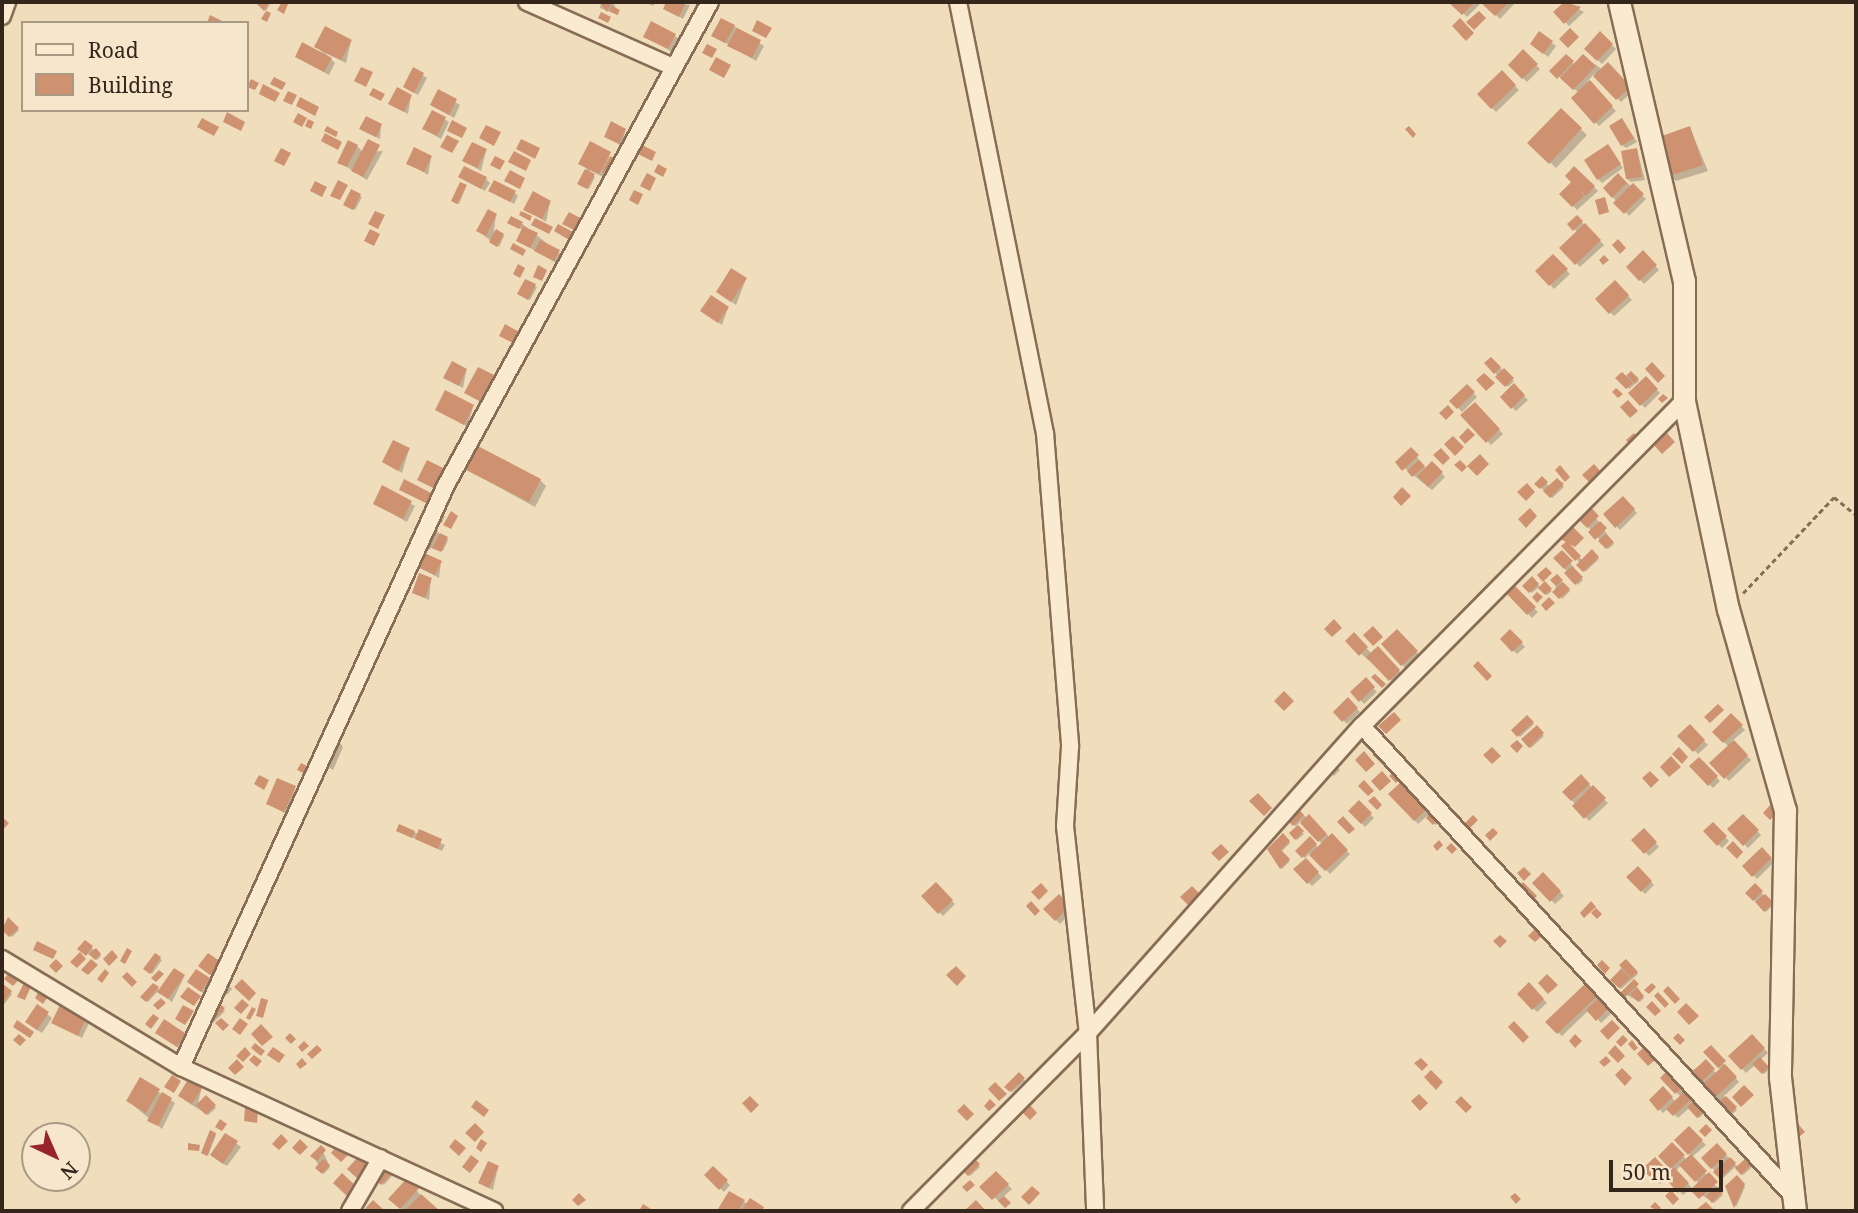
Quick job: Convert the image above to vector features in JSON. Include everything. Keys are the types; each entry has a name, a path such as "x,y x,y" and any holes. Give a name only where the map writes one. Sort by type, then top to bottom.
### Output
{"street":[{"path":"2,16 8,2"},
{"path":"527,2 671,66"},
{"path":"181,1067 411,556 671,66 710,2"},
{"path":"958,2 1045,433 1070,747 1065,826 1088,1033 1095,1211"},
{"path":"1619,2 1684,281 1684,401 1728,609 1785,810 1780,1077 1794,1204"},
{"path":"911,1211 1088,1033 1362,726 1684,401"},
{"path":"1362,726 1794,1204"},
{"path":"2,959 181,1067 494,1211"},
{"path":"350,1211 381,1158"}],"path":[{"path":"1728,609 1834,497 1856,514"}],"building":[{"path":"255,2 269,2 264,11"},
{"path":"282,2 288,4 284,14 277,10"},
{"path":"599,2 612,2 607,12"},
{"path":"666,2 686,2 679,17 663,9"},
{"path":"1448,2 1475,2 1462,15"},
{"path":"1480,2 1509,2 1495,16"},
{"path":"1564,2 1581,7 1564,24 1553,12"},
{"path":"612,6 620,10 617,15 609,11"},
{"path":"266,11 271,13 267,22 261,19"},
{"path":"1479,11 1486,18 1474,30 1466,22"},
{"path":"601,12 611,17 608,23 598,18"},
{"path":"210,15 222,21 208,21"},
{"path":"721,18 735,25 725,43 711,36"},
{"path":"1460,18 1474,33 1466,41 1452,26"},
{"path":"757,20 772,28 766,38 752,31"},
{"path":"651,21 676,34 668,49 643,37"},
{"path":"325,26 352,40 341,60 314,47"},
{"path":"737,28 761,40 752,58 727,46"},
{"path":"1570,28 1579,37 1568,48 1559,39"},
{"path":"1539,31 1553,41 1543,54 1530,44"},
{"path":"1600,31 1613,44 1597,61 1584,49"},
{"path":"302,42 332,58 324,72 295,57"},
{"path":"707,44 717,49 712,58 702,53"},
{"path":"1523,49 1538,64 1522,79 1508,65"},
{"path":"1566,54 1574,61 1557,79 1549,71"},
{"path":"1583,54 1596,66 1573,90 1560,78"},
{"path":"716,57 731,65 724,78 709,70"},
{"path":"1608,62 1631,87 1616,100 1593,76"},
{"path":"361,67 373,72 366,87 354,81"},
{"path":"413,67 424,73 414,93 403,87"},
{"path":"1502,70 1516,85 1491,109 1477,94"},
{"path":"274,77 286,83 282,90 270,84"},
{"path":"251,79 259,83 255,90 248,85"},
{"path":"1590,80 1613,106 1594,124 1571,98"},
{"path":"263,84 280,93 275,102 259,94"},
{"path":"397,87 412,95 404,112 388,104"},
{"path":"373,88 385,94 381,101 369,95"},
{"path":"438,89 457,99 449,115 430,105"},
{"path":"288,91 297,95 292,105 283,101"},
{"path":"300,97 319,107 315,116 296,106"},
{"path":"1561,108 1582,128 1549,164 1527,143"},
{"path":"432,110 446,117 437,136 422,129"},
{"path":"227,112 245,122 241,131 223,122"},
{"path":"298,113 307,118 302,127 293,122"},
{"path":"366,116 382,124 376,137 359,129"},
{"path":"202,118 219,127 214,136 197,127"},
{"path":"1622,118 1634,138 1621,146 1609,126"},
{"path":"308,119 314,122 311,129 305,126"},
{"path":"452,120 467,128 462,138 447,131"},
{"path":"611,121 626,129 619,144 604,137"},
{"path":"486,125 501,132 494,146 479,138"},
{"path":"327,126 338,132 336,137 324,131"},
{"path":"1409,126 1416,134 1413,138 1405,129"},
{"path":"1690,126 1703,165 1669,176 1656,138"},
{"path":"325,133 342,142 338,150 321,141"},
{"path":"447,135 459,141 452,153 440,147"},
{"path":"368,139 380,145 363,177 351,171"},
{"path":"521,139 540,148 535,159 516,149"},
{"path":"348,140 358,145 347,167 337,163"},
{"path":"590,141 611,152 599,174 578,164"},
{"path":"472,142 487,149 477,168 462,161"},
{"path":"1608,144 1621,164 1597,180 1584,160"},
{"path":"642,145 656,152 652,161 638,154"},
{"path":"414,147 432,156 424,172 406,164"},
{"path":"281,148 291,153 284,166 274,161"},
{"path":"1637,148 1642,177 1626,179 1621,151"},
{"path":"514,151 531,160 526,171 508,162"},
{"path":"495,156 505,161 500,170 490,165"},
{"path":"610,156 616,159 608,175 602,172"},
{"path":"658,164 667,169 663,177 654,172"},
{"path":"464,166 487,177 481,189 458,177"},
{"path":"1574,166 1595,186 1586,196 1578,189 1584,196 1572,207 1559,194 1571,182 1565,176"},
{"path":"585,169 595,174 587,189 577,184"},
{"path":"510,170 525,178 520,189 504,181"},
{"path":"647,173 656,178 650,191 640,186"},
{"path":"1618,173 1627,183 1612,198 1603,188"},
{"path":"338,180 348,185 340,200 330,196"},
{"path":"494,180 516,191 510,202 488,191"},
{"path":"315,181 327,187 322,197 310,191"},
{"path":"460,182 467,185 457,204 451,201"},
{"path":"1633,183 1644,194 1624,214 1613,203"},
{"path":"351,189 361,194 353,210 343,205"},
{"path":"634,190 643,194 638,205 629,200"},
{"path":"533,191 551,201 542,219 523,210"},
{"path":"1605,197 1609,212 1599,215 1595,200"},
{"path":"488,209 497,214 486,236 476,231"},
{"path":"375,211 385,215 378,229 368,224"},
{"path":"521,211 532,216 530,221 519,215"},
{"path":"569,212 582,219 576,231 562,224"},
{"path":"1577,215 1583,221 1573,231 1567,224"},
{"path":"511,216 523,222 519,229 507,223"},
{"path":"535,218 553,227 549,234 531,225"},
{"path":"1585,223 1601,240 1575,265 1559,248"},
{"path":"558,224 575,233 571,241 554,231"},
{"path":"523,226 538,233 530,248 516,241"},
{"path":"370,229 380,234 374,246 364,241"},
{"path":"496,229 504,234 497,247 489,242"},
{"path":"1618,239 1626,248 1620,254 1612,245"},
{"path":"540,240 560,250 554,261 534,251"},
{"path":"513,243 526,250 523,256 510,249"},
{"path":"1643,250 1657,265 1639,281 1626,267"},
{"path":"1553,254 1568,269 1549,286 1535,271"},
{"path":"1604,255 1609,260 1603,265 1599,260"},
{"path":"518,264 525,268 520,278 513,274"},
{"path":"538,265 547,270 542,281 533,277"},
{"path":"731,268 747,278 731,302 716,292"},
{"path":"525,279 536,284 528,300 517,294"},
{"path":"1615,280 1629,295 1609,314 1595,299"},
{"path":"711,295 729,307 718,323 700,311"},
{"path":"505,324 523,334 517,345 499,336"},
{"path":"1491,357 1501,367 1494,374 1484,363"},
{"path":"452,361 467,369 459,386 443,378"},
{"path":"1652,362 1665,376 1658,383 1645,369"},
{"path":"478,367 496,376 483,403 464,393"},
{"path":"1504,368 1514,378 1505,387 1495,377"},
{"path":"1631,371 1639,379 1634,383 1627,375"},
{"path":"1622,372 1633,383 1626,389 1615,378"},
{"path":"1484,373 1495,383 1486,391 1476,380"},
{"path":"1646,376 1658,389 1640,406 1628,393"},
{"path":"1514,383 1525,395 1511,409 1500,397"},
{"path":"1467,384 1475,392 1457,409 1449,401"},
{"path":"1616,388 1623,394 1618,398 1612,392"},
{"path":"445,390 474,405 464,425 435,410"},
{"path":"1663,394 1668,398 1662,403 1658,399"},
{"path":"1628,400 1638,411 1630,418 1620,407"},
{"path":"1475,402 1500,429 1486,443 1460,415"},
{"path":"1448,405 1454,412 1446,420 1439,413"},
{"path":"1468,428 1475,435 1465,444 1459,437"},
{"path":"1666,432 1675,442 1662,454 1653,444"},
{"path":"1634,433 1639,439 1631,446 1626,440"},
{"path":"1453,436 1464,447 1455,456 1444,444"},
{"path":"393,440 410,448 398,471 382,462"},
{"path":"474,444 541,479 529,502 462,468"},
{"path":"1411,447 1419,455 1402,471 1395,462"},
{"path":"1441,448 1450,458 1443,465 1433,455"},
{"path":"1480,454 1489,464 1477,476 1467,466"},
{"path":"427,460 445,469 435,489 417,480"},
{"path":"1419,460 1425,466 1412,477 1407,471"},
{"path":"1460,460 1467,467 1462,472 1454,465"},
{"path":"1432,461 1443,472 1428,487 1417,476"},
{"path":"1594,464 1601,472 1590,483 1582,475"},
{"path":"1560,465 1570,477 1565,482 1555,470"},
{"path":"1542,476 1548,482 1540,489 1534,484"},
{"path":"1557,478 1564,484 1550,498 1543,491"},
{"path":"404,479 433,494 428,504 399,490"},
{"path":"1527,483 1535,492 1526,501 1517,492"},
{"path":"382,485 412,501 403,519 373,504"},
{"path":"1402,487 1411,496 1401,506 1393,497"},
{"path":"1623,496 1635,509 1615,528 1603,514"},
{"path":"1587,503 1599,516 1587,528 1574,515"},
{"path":"1530,508 1537,516 1526,528 1518,519"},
{"path":"451,511 458,516 451,529 443,525"},
{"path":"1600,521 1607,528 1595,540 1588,532"},
{"path":"430,527 438,530 429,550 421,546"},
{"path":"1573,527 1584,538 1575,547 1555,536"},
{"path":"440,533 448,537 441,552 432,548"},
{"path":"1606,534 1614,542 1606,549 1598,541"},
{"path":"1567,541 1581,556 1575,561 1561,546"},
{"path":"1592,549 1599,557 1583,572 1576,565"},
{"path":"1562,550 1573,561 1564,569 1553,558"},
{"path":"420,551 442,561 435,575 413,565"},
{"path":"1572,566 1583,577 1575,585 1564,573"},
{"path":"1546,567 1552,573 1543,582 1537,575"},
{"path":"419,573 432,578 425,598 412,593"},
{"path":"1557,574 1563,580 1556,586 1550,580"},
{"path":"1532,576 1539,584 1529,593 1522,586"},
{"path":"1545,581 1552,589 1545,595 1538,588"},
{"path":"1563,582 1570,589 1559,599 1552,592"},
{"path":"1515,586 1536,607 1527,615 1507,594"},
{"path":"1537,592 1543,597 1537,603 1532,597"},
{"path":"1549,597 1555,603 1546,611 1541,605"},
{"path":"1334,619 1342,628 1332,637 1324,629"},
{"path":"1373,626 1383,637 1373,646 1363,635"},
{"path":"1397,629 1418,651 1401,666 1381,644"},
{"path":"1510,629 1523,642 1512,652 1500,639"},
{"path":"1354,632 1368,647 1359,656 1345,641"},
{"path":"1378,646 1400,670 1389,681 1366,657"},
{"path":"1478,661 1492,676 1487,681 1473,666"},
{"path":"1375,674 1386,684 1382,688 1371,677"},
{"path":"1366,677 1375,687 1359,702 1350,692"},
{"path":"1284,691 1294,701 1284,711 1274,701"},
{"path":"1348,697 1358,708 1342,722 1333,712"},
{"path":"1718,704 1724,710 1710,723 1704,717"},
{"path":"1394,712 1401,720 1386,734 1378,726"},
{"path":"1731,713 1743,725 1723,743 1712,732"},
{"path":"1527,715 1534,722 1517,737 1511,730"},
{"path":"1690,724 1705,740 1693,752 1677,736"},
{"path":"1537,725 1544,733 1529,748 1521,739"},
{"path":"332,738 341,741 329,767 320,764"},
{"path":"1517,740 1523,746 1517,753 1510,746"},
{"path":"1734,740 1748,755 1724,779 1709,763"},
{"path":"1492,747 1501,756 1492,764 1483,755"},
{"path":"1679,747 1688,757 1682,764 1672,754"},
{"path":"1364,751 1375,764 1366,772 1355,760"},
{"path":"1378,751 1390,764 1386,768 1373,755"},
{"path":"1671,756 1681,767 1669,777 1660,767"},
{"path":"1699,757 1718,776 1708,786 1689,766"},
{"path":"301,763 309,767 305,774 297,770"},
{"path":"1382,771 1391,781 1380,791 1371,781"},
{"path":"1395,771 1401,778 1396,783 1389,776"},
{"path":"1650,771 1659,780 1651,788 1642,778"},
{"path":"1581,774 1590,784 1571,801 1562,792"},
{"path":"259,775 269,780 264,790 254,784"},
{"path":"277,778 296,786 284,812 266,804"},
{"path":"1364,780 1374,791 1368,796 1358,786"},
{"path":"1400,783 1426,810 1414,821 1388,794"},
{"path":"1593,785 1606,798 1584,819 1572,806"},
{"path":"1258,793 1272,808 1264,816 1249,801"},
{"path":"1374,796 1382,805 1377,810 1368,801"},
{"path":"1359,800 1372,813 1361,824 1348,811"},
{"path":"1295,805 1304,815 1293,826 1284,816"},
{"path":"1770,805 1777,813 1770,820 1763,813"},
{"path":"1431,813 1438,820 1433,825 1426,818"},
{"path":"1309,814 1327,834 1318,842 1300,823"},
{"path":"1743,814 1759,830 1743,846 1727,829"},
{"path":"1473,815 1478,820 1470,828 1465,823"},
{"path":"1343,816 1355,829 1349,834 1337,822"},
{"path":"2,817 9,823 2,831"},
{"path":"1713,822 1727,836 1717,846 1703,831"},
{"path":"399,824 415,831 412,838 396,831"},
{"path":"1298,825 1304,831 1295,840 1289,833"},
{"path":"1493,828 1498,833 1490,841 1485,835"},
{"path":"1644,828 1657,842 1644,854 1631,840"},
{"path":"419,829 442,839 438,849 415,839"},
{"path":"1283,833 1290,841 1281,850 1290,859 1280,869 1267,849"},
{"path":"1332,833 1348,850 1325,871 1309,855"},
{"path":"1310,836 1317,844 1302,858 1295,851"},
{"path":"1439,840 1443,845 1437,851 1433,846"},
{"path":"1733,841 1743,852 1737,859 1726,848"},
{"path":"1451,843 1457,849 1452,854 1446,848"},
{"path":"1221,844 1229,852 1219,861 1211,853"},
{"path":"1762,847 1772,858 1752,877 1742,866"},
{"path":"1306,858 1319,872 1307,884 1293,869"},
{"path":"1638,866 1652,881 1641,892 1626,877"},
{"path":"1524,867 1531,874 1524,881 1517,873"},
{"path":"1543,872 1561,891 1550,902 1532,883"},
{"path":"936,882 953,900 938,914 921,896"},
{"path":"1523,882 1537,896 1533,900 1519,886"},
{"path":"1041,883 1048,891 1039,900 1031,892"},
{"path":"1755,883 1763,891 1753,901 1745,893"},
{"path":"1192,886 1200,894 1188,905 1180,897"},
{"path":"1059,894 1070,906 1055,921 1043,909"},
{"path":"1765,894 1774,903 1764,912 1755,902"},
{"path":"1031,901 1040,911 1035,916 1026,906"},
{"path":"1591,901 1596,907 1584,918 1580,913"},
{"path":"1596,908 1602,914 1597,919 1591,913"},
{"path":"8,917 19,928 9,937 2,930"},
{"path":"1538,926 1545,933 1535,942 1528,936"},
{"path":"1500,935 1507,941 1500,948 1493,941"},
{"path":"85,940 93,946 86,956 77,949"},
{"path":"37,941 57,951 53,959 33,950"},
{"path":"96,948 101,954 95,960 89,954"},
{"path":"127,948 132,951 125,964 120,961"},
{"path":"112,950 118,957 109,966 103,959"},
{"path":"80,952 86,959 77,968 70,962"},
{"path":"155,953 161,957 150,974 143,969"},
{"path":"208,953 221,962 210,975 198,966"},
{"path":"56,959 63,966 56,973 49,966"},
{"path":"91,959 98,965 88,975 81,970"},
{"path":"1626,959 1638,972 1631,978 1619,965"},
{"path":"1602,960 1610,968 1605,974 1597,965"},
{"path":"956,966 966,976 957,986 946,975"},
{"path":"13,968 22,976 13,986 4,979"},
{"path":"174,968 185,975 168,999 157,992"},
{"path":"105,969 109,973 102,983 97,979"},
{"path":"196,969 210,978 201,992 187,982"},
{"path":"1621,969 1630,978 1619,988 1610,980"},
{"path":"159,970 164,974 156,982 151,978"},
{"path":"127,972 137,982 132,987 122,977"},
{"path":"1547,974 1558,985 1548,994 1538,983"},
{"path":"242,979 256,993 249,1001 234,987"},
{"path":"1634,979 1639,984 1625,997 1620,993"},
{"path":"25,981 32,984 25,1000 17,997"},
{"path":"1529,982 1544,999 1532,1010 1517,994"},
{"path":"153,983 159,987 146,1002 140,997"},
{"path":"1586,983 1598,995 1557,1034 1545,1022"},
{"path":"1652,983 1656,987 1649,994 1644,990"},
{"path":"3,984 12,991 2,1004 2,986"},
{"path":"1668,986 1680,999 1675,1004 1663,991"},
{"path":"188,987 201,996 194,1006 180,997"},
{"path":"1637,988 1644,996 1638,1002 1630,994"},
{"path":"40,989 49,995 43,1004 35,998"},
{"path":"1658,992 1669,1004 1665,1008 1654,996"},
{"path":"1601,996 1611,1006 1596,1021 1586,1010"},
{"path":"161,998 166,1003 158,1010 153,1005"},
{"path":"261,998 268,1000 263,1018 256,1016"},
{"path":"242,999 249,1005 241,1014 234,1008"},
{"path":"62,1001 88,1014 78,1036 51,1023"},
{"path":"1652,1001 1661,1011 1655,1016 1646,1007"},
{"path":"218,1002 225,1008 211,1023 205,1016"},
{"path":"1686,1003 1699,1016 1689,1025 1677,1012"},
{"path":"37,1004 49,1012 37,1030 25,1022"},
{"path":"183,1005 194,1011 185,1025 175,1019"},
{"path":"252,1007 256,1009 250,1020 246,1018"},
{"path":"153,1014 159,1018 151,1029 145,1024"},
{"path":"221,1018 229,1025 223,1031 215,1023"},
{"path":"240,1018 248,1024 240,1035 232,1029"},
{"path":"164,1019 185,1033 177,1047 155,1033"},
{"path":"17,1020 34,1032 30,1038 13,1027"},
{"path":"1612,1020 1620,1028 1608,1040 1600,1031"},
{"path":"1514,1021 1529,1037 1523,1043 1508,1027"},
{"path":"261,1024 273,1037 262,1046 251,1034"},
{"path":"290,1033 296,1039 291,1044 285,1038"},
{"path":"1678,1033 1685,1040 1680,1045 1673,1038"},
{"path":"19,1034 26,1040 20,1046 13,1040"},
{"path":"1575,1034 1582,1041 1575,1048 1569,1041"},
{"path":"1752,1034 1765,1048 1741,1070 1728,1056"},
{"path":"1623,1035 1628,1040 1621,1047 1616,1042"},
{"path":"1632,1040 1638,1048 1634,1051 1628,1044"},
{"path":"304,1041 309,1046 302,1052 298,1047"},
{"path":"255,1043 265,1051 261,1056 251,1048"},
{"path":"317,1045 322,1050 312,1059 307,1054"},
{"path":"1615,1045 1625,1056 1618,1063 1608,1053"},
{"path":"1711,1045 1726,1061 1718,1068 1703,1052"},
{"path":"245,1047 251,1054 243,1062 236,1056"},
{"path":"273,1047 285,1055 279,1063 267,1055"},
{"path":"1644,1047 1655,1060 1648,1066 1637,1054"},
{"path":"254,1055 262,1061 257,1067 249,1060"},
{"path":"1606,1056 1611,1061 1604,1067 1599,1062"},
{"path":"1760,1057 1769,1067 1762,1074 1752,1064"},
{"path":"302,1058 307,1064 300,1069 296,1064"},
{"path":"1421,1058 1428,1065 1422,1071 1414,1063"},
{"path":"237,1059 244,1067 235,1075 228,1068"},
{"path":"1706,1059 1715,1069 1701,1082 1692,1072"},
{"path":"1725,1064 1737,1077 1711,1101 1699,1088"},
{"path":"1622,1068 1632,1078 1625,1086 1615,1075"},
{"path":"1670,1068 1686,1085 1675,1094 1660,1078"},
{"path":"1431,1070 1443,1082 1436,1090 1424,1077"},
{"path":"1019,1072 1025,1078 1010,1092 1004,1087"},
{"path":"172,1075 181,1081 174,1093 164,1087"},
{"path":"140,1077 160,1089 146,1113 126,1101"},
{"path":"189,1078 203,1086 192,1104 178,1096"},
{"path":"995,1082 1007,1094 999,1101 988,1089"},
{"path":"1744,1085 1754,1095 1741,1107 1732,1097"},
{"path":"1663,1086 1673,1097 1658,1111 1649,1100"},
{"path":"1687,1089 1694,1097 1673,1116 1666,1109"},
{"path":"162,1092 172,1098 158,1126 147,1121"},
{"path":"1419,1094 1428,1103 1420,1111 1411,1101"},
{"path":"206,1095 216,1105 206,1115 196,1105"},
{"path":"750,1096 759,1105 751,1113 742,1103"},
{"path":"1461,1096 1472,1107 1466,1113 1455,1102"},
{"path":"1699,1096 1709,1106 1697,1118 1687,1107"},
{"path":"1726,1096 1737,1107 1727,1117 1716,1105"},
{"path":"990,1099 996,1105 989,1111 984,1106"},
{"path":"476,1100 489,1110 484,1117 471,1107"},
{"path":"964,1104 974,1114 967,1121 957,1111"},
{"path":"1030,1105 1037,1113 1030,1120 1022,1112"},
{"path":"245,1107 258,1109 257,1123 244,1121"},
{"path":"220,1119 227,1124 222,1131 215,1127"},
{"path":"475,1123 484,1132 475,1142 465,1133"},
{"path":"1706,1124 1712,1130 1705,1137 1699,1131"},
{"path":"1798,1124 1805,1132 1794,1141 1787,1132"},
{"path":"1689,1126 1703,1140 1688,1155 1674,1140"},
{"path":"210,1130 216,1133 207,1156 201,1153"},
{"path":"225,1133 238,1141 223,1164 210,1155"},
{"path":"281,1134 288,1141 279,1150 272,1144"},
{"path":"300,1139 308,1147 300,1155 292,1148"},
{"path":"455,1139 466,1148 459,1156 449,1147"},
{"path":"481,1139 487,1143 481,1152 476,1148"},
{"path":"1672,1142 1685,1155 1670,1169 1658,1156"},
{"path":"188,1143 200,1145 199,1151 188,1150"},
{"path":"1717,1143 1727,1154 1711,1169 1701,1158"},
{"path":"338,1144 349,1154 341,1162 331,1153"},
{"path":"321,1145 326,1150 317,1161 310,1156"},
{"path":"1691,1154 1707,1171 1695,1182 1679,1165"},
{"path":"471,1155 479,1161 470,1173 462,1167"},
{"path":"358,1157 370,1168 359,1180 347,1169"},
{"path":"973,1157 980,1164 968,1176 961,1169"},
{"path":"1655,1157 1667,1170 1655,1182 1642,1169"},
{"path":"1730,1157 1736,1163 1720,1179 1713,1172"},
{"path":"1746,1158 1752,1164 1741,1175 1735,1168"},
{"path":"323,1159 330,1165 322,1174 315,1168"},
{"path":"488,1161 499,1166 489,1188 478,1183"},
{"path":"389,1162 396,1169 381,1185 374,1178"},
{"path":"713,1166 728,1180 719,1190 704,1175"},
{"path":"1674,1167 1689,1183 1678,1193 1664,1177"},
{"path":"996,1171 1009,1184 992,1200 979,1187"},
{"path":"1709,1172 1718,1182 1699,1199 1690,1190"},
{"path":"342,1173 356,1186 347,1196 333,1183"},
{"path":"1737,1175 1745,1184 1734,1208 1725,1186"},
{"path":"409,1176 420,1187 400,1209 388,1199"},
{"path":"970,1180 975,1185 967,1192 962,1187"},
{"path":"1032,1186 1040,1193 1029,1205 1021,1197"},
{"path":"1717,1186 1723,1192 1712,1203 1706,1196"},
{"path":"1671,1190 1679,1199 1673,1205 1665,1196"},
{"path":"729,1191 745,1200 738,1211 718,1209"},
{"path":"579,1193 586,1200 578,1206 572,1200"},
{"path":"1515,1193 1521,1199 1516,1204 1510,1197"},
{"path":"421,1194 440,1211 405,1211"},
{"path":"1004,1196 1011,1203 1005,1208 998,1201"},
{"path":"750,1198 764,1207 762,1211 741,1211"},
{"path":"373,1200 385,1211 363,1211"},
{"path":"976,1200 986,1211 964,1211"},
{"path":"1655,1202 1661,1208 1658,1211 1650,1207"},
{"path":"1706,1202 1715,1211 1697,1209"},
{"path":"643,1204 654,1211 639,1211"}]}
